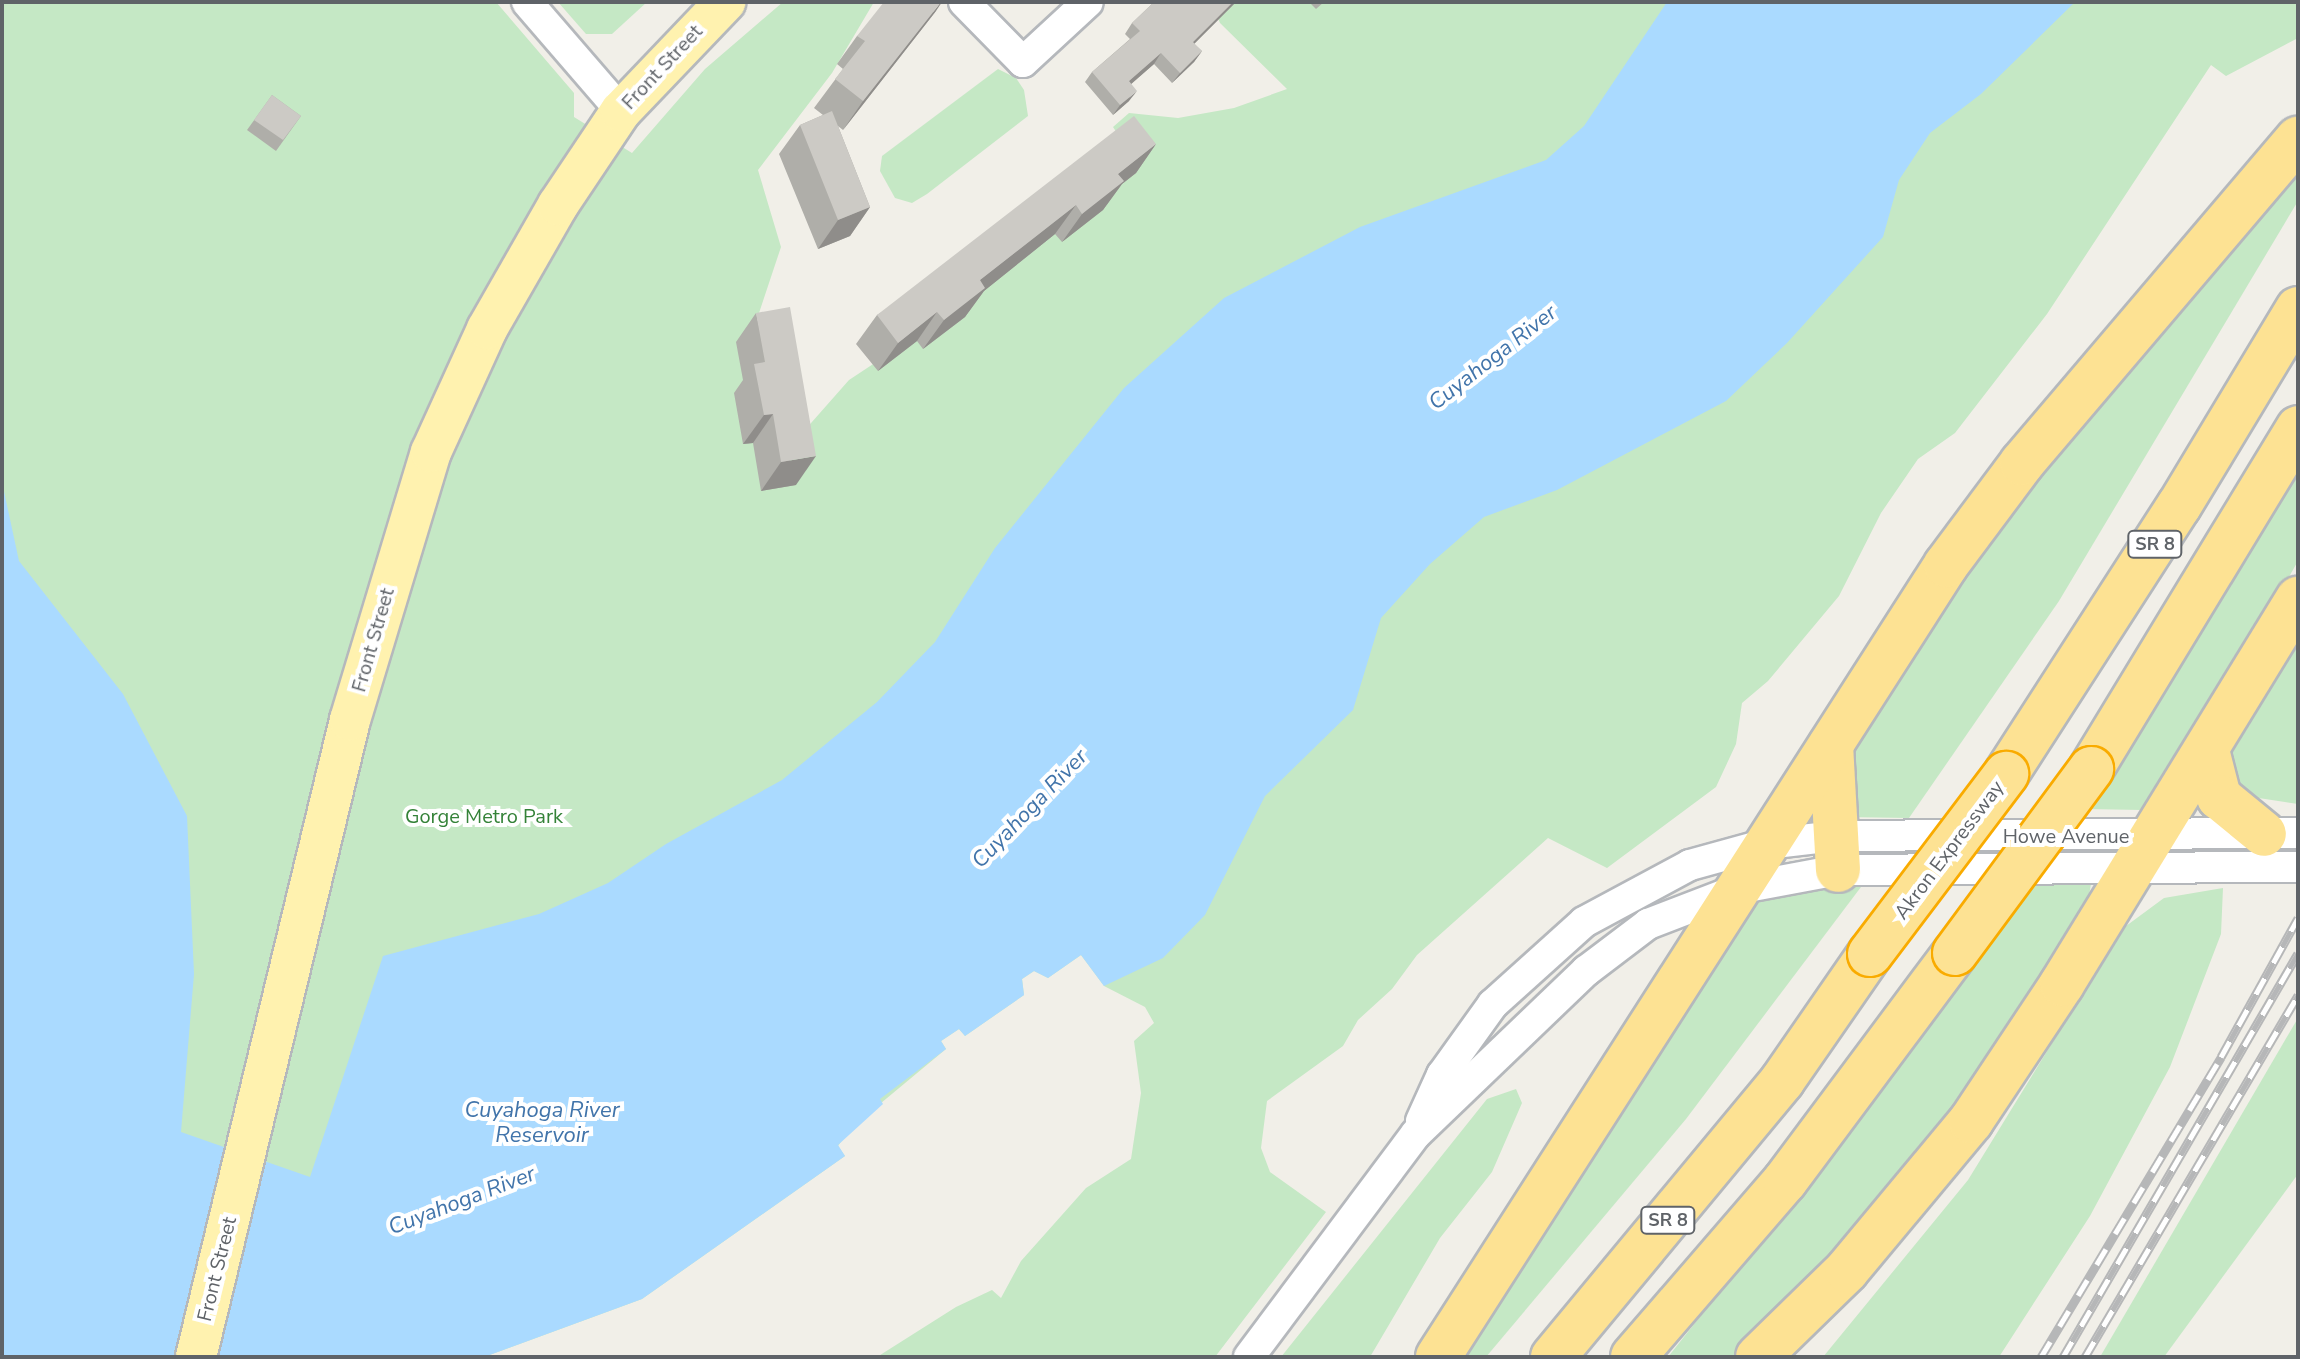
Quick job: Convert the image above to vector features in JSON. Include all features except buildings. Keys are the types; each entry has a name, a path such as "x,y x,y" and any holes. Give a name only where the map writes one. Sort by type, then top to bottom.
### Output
{"highway":[{"path":"1438,1357 1758,871 1831,745 1946,565 2022,463 2298,139"},
{"name":"Akron Expressway","path":"1553,1357 1782,1081 1870,954 2006,774 2179,506 2298,309"},
{"path":"1633,1357 1785,1181 2091,769 2298,428"},
{"path":"1758,1357 1847,1270 1971,1121 2062,984 2298,599"},
{"path":"1831,745 1836,853"},
{"path":"2207,750 2219,797 2281,833"}],"main road":[{"name":"Front Street","path":"196,1357 350,720 426,465 508,288 621,111 725,2"}],"street":[{"path":"527,2 621,111"},
{"path":"964,2 1023,62 1088,2"},
{"name":"Howe Avenue","path":"1836,853 2140,853 2281,833"},
{"path":"1249,1357 1416,1134 1586,971 1635,933 1758,871 1836,853"},
{"name":"Howe Avenue","path":"1836,853 2140,853 2298,867"},
{"path":"1416,1134 1442,1075 1493,1004 1556,944 1609,907 1690,865 1758,871"}],"green space":[{"name":"Gorge Metro Park","path":"2,2 496,2 574,93 574,117 632,153 705,69 783,2 874,2 832,73 758,170 781,247 754,328 804,431 849,380 973,298 1138,165 1113,127 1129,113 1178,118 1234,108 1287,89 1220,23 1211,2 2298,2 2298,38 2226,76 2211,65 2047,314 1955,433 1918,459 1881,513 1839,596 1768,681 1742,703 1736,744 1716,787 1607,868 1548,838 1417,955 1392,989 1358,1020 1343,1046 1267,1101 1261,1148 1270,1172 1326,1212 1215,1357 877,1357 956,1307 992,1290 1001,1298 1021,1261 1086,1188 1131,1159 1141,1093 1134,1041 1154,1023 1145,1007 1104,986 1081,955 1048,978 1034,971 1022,979 1024,995 965,1036 959,1029 941,1041 946,1049 851,1128 838,1146 845,1156 642,1299 484,1357 2,1357"},
{"path":"558,2 647,2 612,34 586,34"},
{"path":"998,69 1016,78 1024,90 1028,116 927,194 912,203 895,198 880,171 882,156"},
{"path":"2298,158 2298,201 2059,601 1909,818 1846,817 1847,752 1967,557"},
{"path":"2298,472 2298,561 2211,713 2142,810 2086,809"},
{"path":"2298,617 2298,804 2239,795 2228,769 2239,722"},
{"path":"1864,883 1686,1119 1486,1357 1452,1357 1752,903 1800,889"},
{"path":"2091,884 2087,907 2012,1032 1856,1238 1738,1357 1668,1357 1865,1109 2034,885"},
{"path":"2223,888 2221,934 2170,1067 2090,1216 1999,1357 1823,1357 1968,1180 2122,929 2164,898"},
{"path":"2298,1018 2298,1174 2164,1357 2100,1357"},
{"path":"1516,1089 1522,1103 1492,1172 1440,1238 1370,1357 1281,1357 1487,1099"}],"water":[{"name":"Cuyahoga River Reservoir","path":"1667,2 2075,2 1981,94 1930,133 1899,180 1883,237 1787,343 1726,401 1557,490 1484,517 1430,564 1381,618 1353,710 1265,796 1205,915 1163,958 1104,986 1081,955 1048,978 1034,971 1022,979 1024,995 965,1036 959,1029 941,1041 946,1049 880,1099 883,1104 838,1145 845,1156 642,1299 484,1357 2,1357 2,482 19,561 123,694 187,816 194,974 181,1132 310,1177 383,956 539,914 608,883 666,844 782,780 877,702 935,642 995,548 1124,388 1224,298 1360,227 1546,160 1584,126"}],"railway":[{"path":"2041,1357 2221,1057 2298,918"},
{"path":"2063,1357 2298,953"},
{"path":"2085,1357 2298,995"}],"water label":[{"name":"Cuyahoga River","path":"1493,358"},
{"name":"Cuyahoga River","path":"1030,809"},
{"name":"Cuyahoga River","path":"462,1201"}]}
